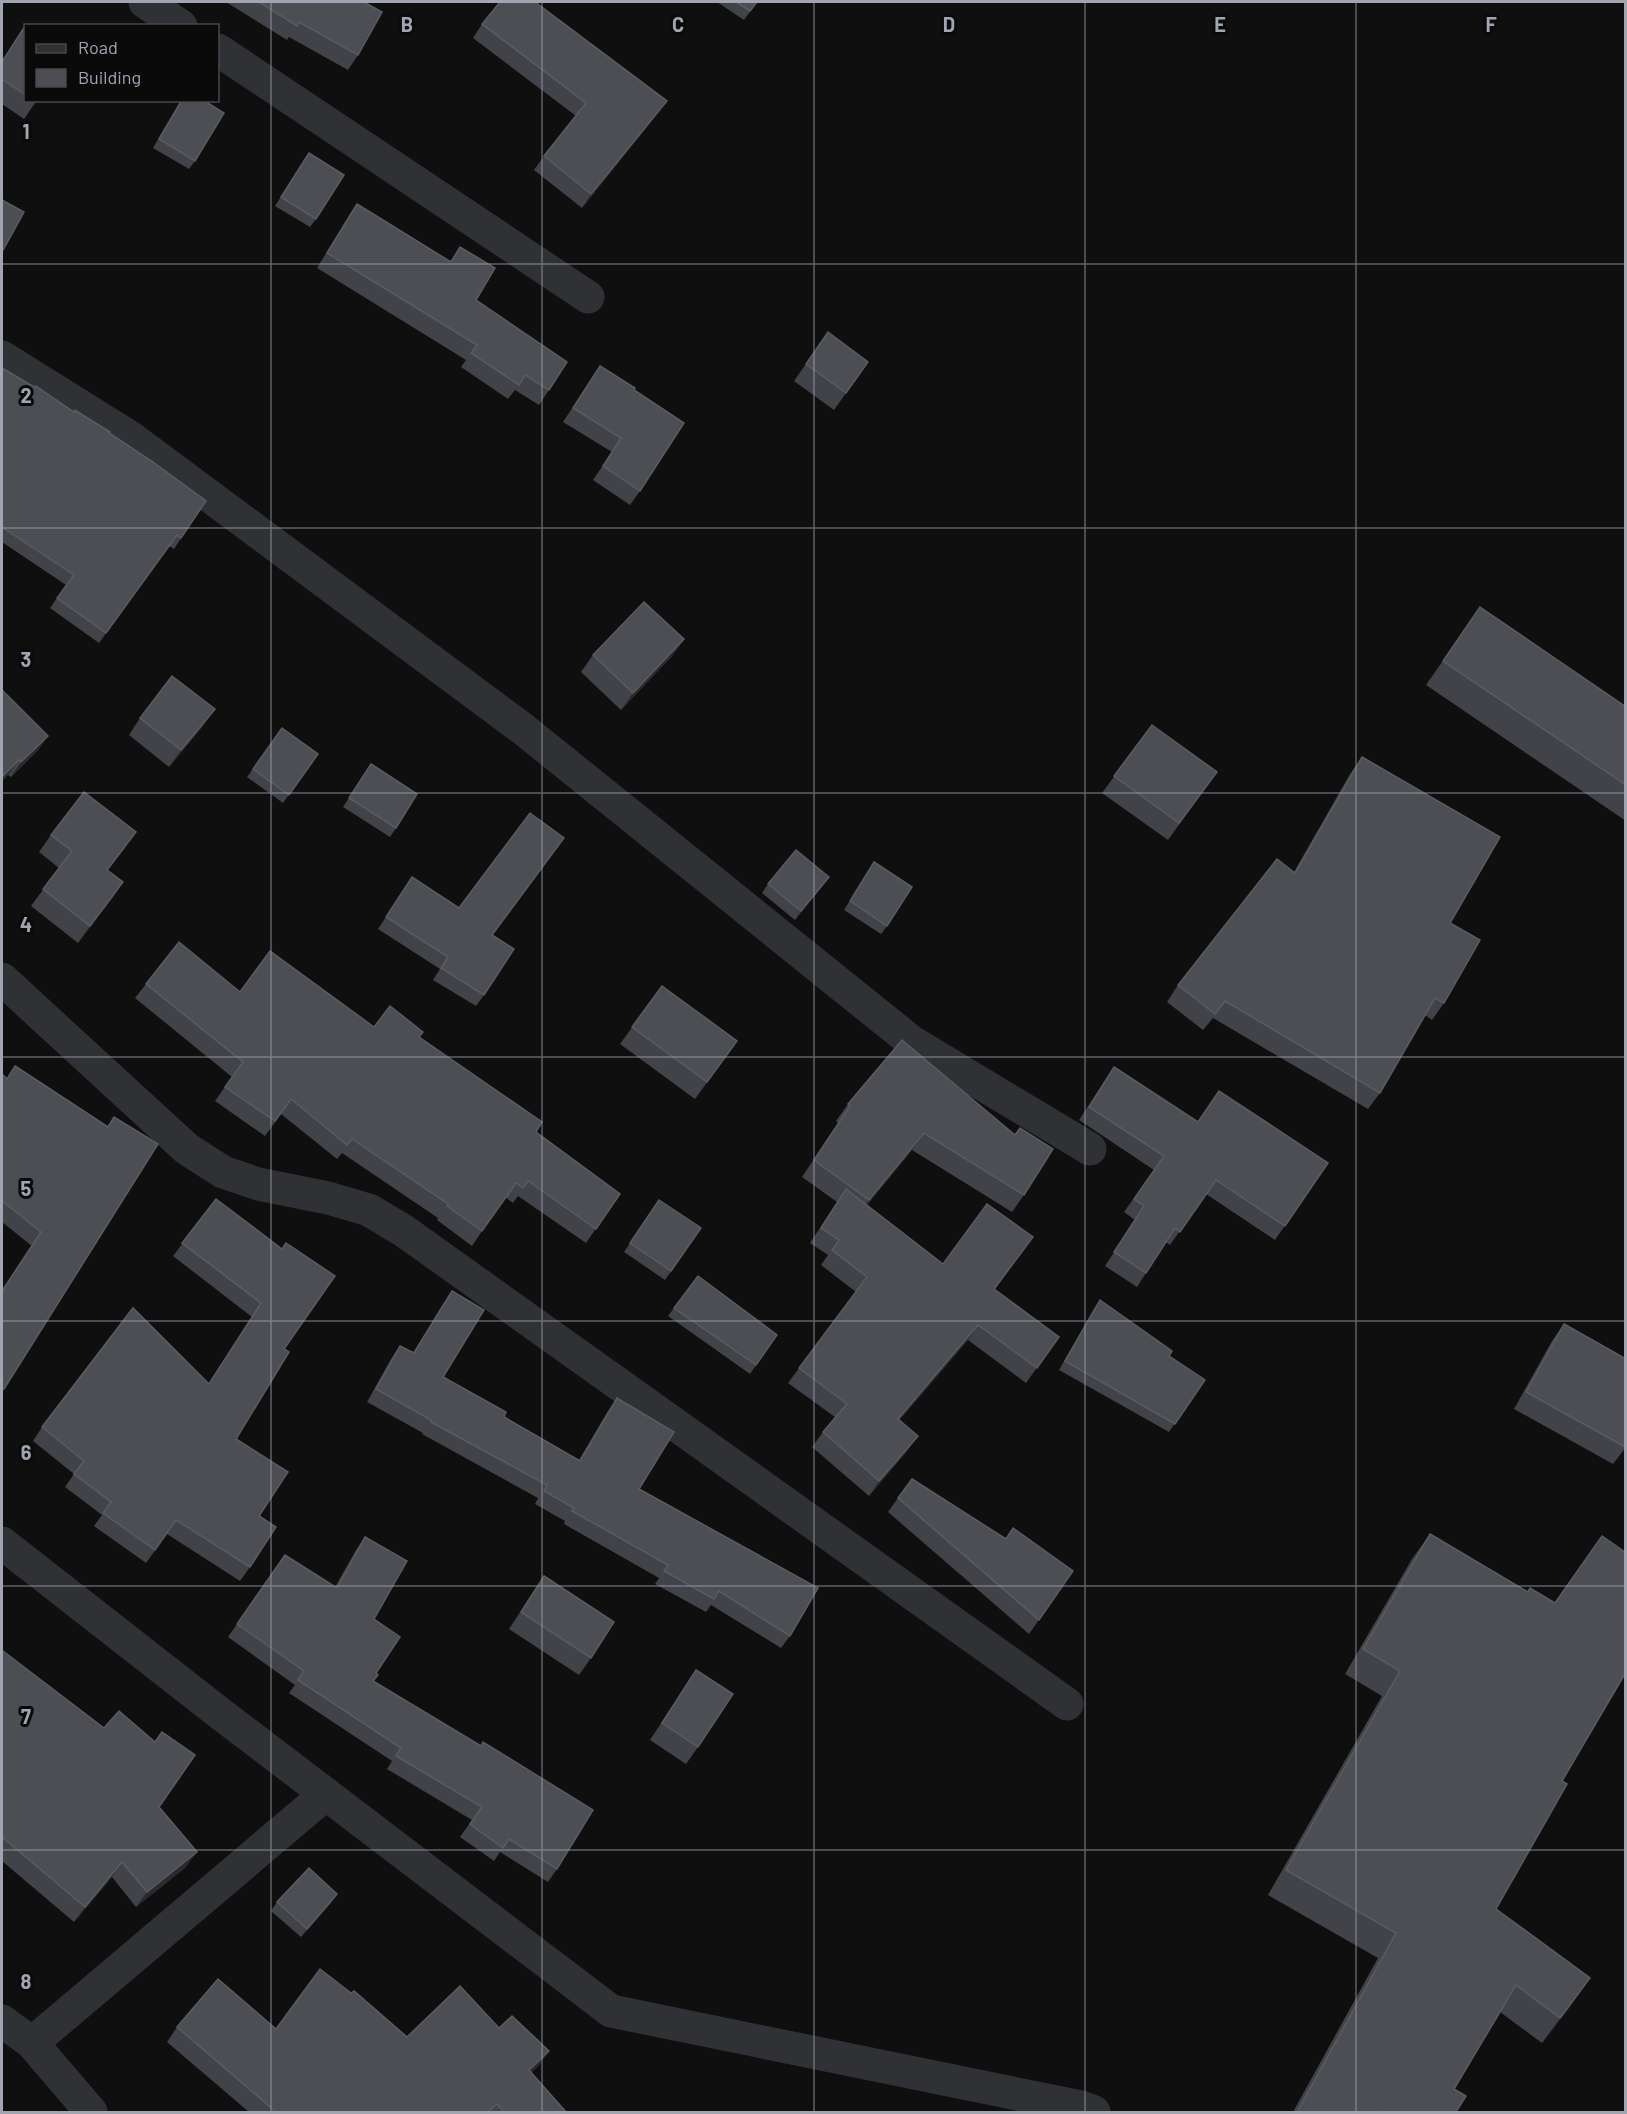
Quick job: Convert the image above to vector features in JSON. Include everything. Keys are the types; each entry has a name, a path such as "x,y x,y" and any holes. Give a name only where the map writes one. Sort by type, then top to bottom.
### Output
{"street":[{"path":"145,2 178,24"},
{"path":"219,51 588,297"},
{"path":"2,357 130,437 523,729 912,1042 1090,1149"},
{"path":"2,979 187,1149 223,1172 258,1184 328,1198 369,1210 404,1231 1067,1704"},
{"path":"2,1543 611,2011 1081,2107 1094,2112"},
{"path":"32,2043 326,1794"},
{"path":"2,2021 32,2043 91,2112"}],"building":[{"path":"259,2 364,2 382,12 358,55 299,22 297,26"},
{"path":"500,2 535,2 667,101 591,194 544,156 586,103 482,24"},
{"path":"736,2 757,2 750,11"},
{"path":"24,28 24,94 2,79 2,62"},
{"path":"181,102 206,102 224,113 195,161 159,139"},
{"path":"309,153 344,175 316,219 281,197"},
{"path":"2,200 24,212 2,252"},
{"path":"357,204 451,262 460,247 495,268 476,300 567,362 549,390 525,375 519,385 471,353 477,345 327,253"},
{"path":"828,332 868,362 846,393 806,364"},
{"path":"600,366 684,423 640,491 603,466 621,438 573,408"},
{"path":"2,368 34,387 36,386 74,412 75,410 110,432 206,501 181,538 177,535 106,633 57,598 74,575 2,527"},
{"path":"644,602 684,639 633,693 593,655"},
{"path":"1480,607 1626,707 1626,785 1443,661"},
{"path":"172,676 215,709 181,750 140,718"},
{"path":"2,690 48,736 2,777"},
{"path":"1152,725 1217,772 1179,823 1114,776"},
{"path":"282,728 318,754 289,795 253,769"},
{"path":"1362,757 1500,837 1450,923 1480,940 1444,1003 1435,998 1380,1093 1225,1001 1215,1014 1178,985 1277,859 1295,873"},
{"path":"371,764 417,794 396,828 349,798"},
{"path":"84,792 136,832 107,870 123,882 90,926 43,889 72,851 51,835"},
{"path":"530,813 564,838 492,935 514,949 484,995 441,968 448,957 386,917 412,877 459,908"},
{"path":"796,850 829,877 801,911 768,884"},
{"path":"874,862 912,887 887,926 850,901"},
{"path":"179,942 240,992 270,951 374,1027 390,1006 423,1032 419,1037 542,1122 536,1132 620,1194 596,1229 528,1181 523,1188 516,1183 482,1231 447,1206 448,1204 352,1139 347,1145 291,1099 275,1121 225,1087 243,1062 146,984"},
{"path":"662,986 737,1041 707,1082 632,1027"},
{"path":"902,1040 1015,1135 1020,1128 1053,1149 1024,1195 924,1133 869,1200 814,1160 850,1106 848,1104"},
{"path":"15,1066 108,1127 114,1117 158,1144 4,1389 2,1388 2,1291 41,1232 2,1201 2,1074 7,1079"},
{"path":"1114,1067 1198,1122 1219,1091 1328,1163 1285,1226 1216,1180 1180,1232 1175,1228 1146,1273 1114,1252 1144,1206 1134,1199 1164,1156 1089,1107"},
{"path":"846,1189 943,1264 987,1204 1033,1237 994,1289 1059,1337 1037,1368 978,1325 898,1419 918,1436 879,1481 823,1432 847,1404 799,1368 867,1277 832,1250 839,1240 821,1228"},
{"path":"216,1199 282,1249 286,1243 335,1276 284,1349 289,1352 236,1439 288,1472 259,1516 276,1527 250,1567 176,1520 155,1550 103,1513 111,1502 74,1474 84,1461 42,1427 133,1308 209,1384 261,1303 182,1243"},
{"path":"659,1200 701,1228 671,1271 630,1243"},
{"path":"698,1276 777,1335 756,1365 674,1308"},
{"path":"452,1291 484,1310 443,1377 506,1412 504,1417 580,1461 617,1398 674,1432 639,1489 818,1588 790,1636 719,1591 714,1599 664,1571 668,1565 572,1511 574,1508 544,1491 547,1485 431,1422 376,1389 400,1346 414,1353"},
{"path":"1100,1300 1172,1351 1169,1356 1205,1380 1175,1424 1065,1361"},
{"path":"1564,1324 1626,1359 1625,1447 1526,1392"},
{"path":"912,1479 1006,1539 1013,1528 1073,1571 1039,1620 898,1498"},
{"path":"1430,1534 1528,1592 1530,1588 1555,1603 1602,1536 1626,1553 1626,1672 1562,1781 1567,1784 1496,1909 1590,1978 1560,2018 1516,1985 1454,2089 1466,2096 1456,2112 1297,2112 1396,1933 1286,1870 1400,1671 1363,1649"},
{"path":"365,1537 407,1561 374,1619 400,1637 373,1681 481,1746 483,1742 593,1810 557,1869 509,1839 503,1848 470,1824 482,1807 396,1756 401,1748 298,1680 304,1671 237,1624 285,1555 337,1588"},
{"path":"544,1576 614,1622 591,1658 521,1612"},
{"path":"3,1651 104,1728 119,1711 155,1742 162,1732 195,1755 159,1807 197,1852 147,1892 122,1862 85,1907 2,1837"},
{"path":"696,1670 733,1694 698,1747 662,1723"},
{"path":"309,1868 337,1894 307,1929 277,1902"},
{"path":"320,1969 351,1993 354,1991 407,2037 460,1986 499,2028 512,2016 549,2051 529,2070 566,2112 504,2112 497,2104 488,2112 276,2112 177,2027 218,1979 276,2029"}]}
